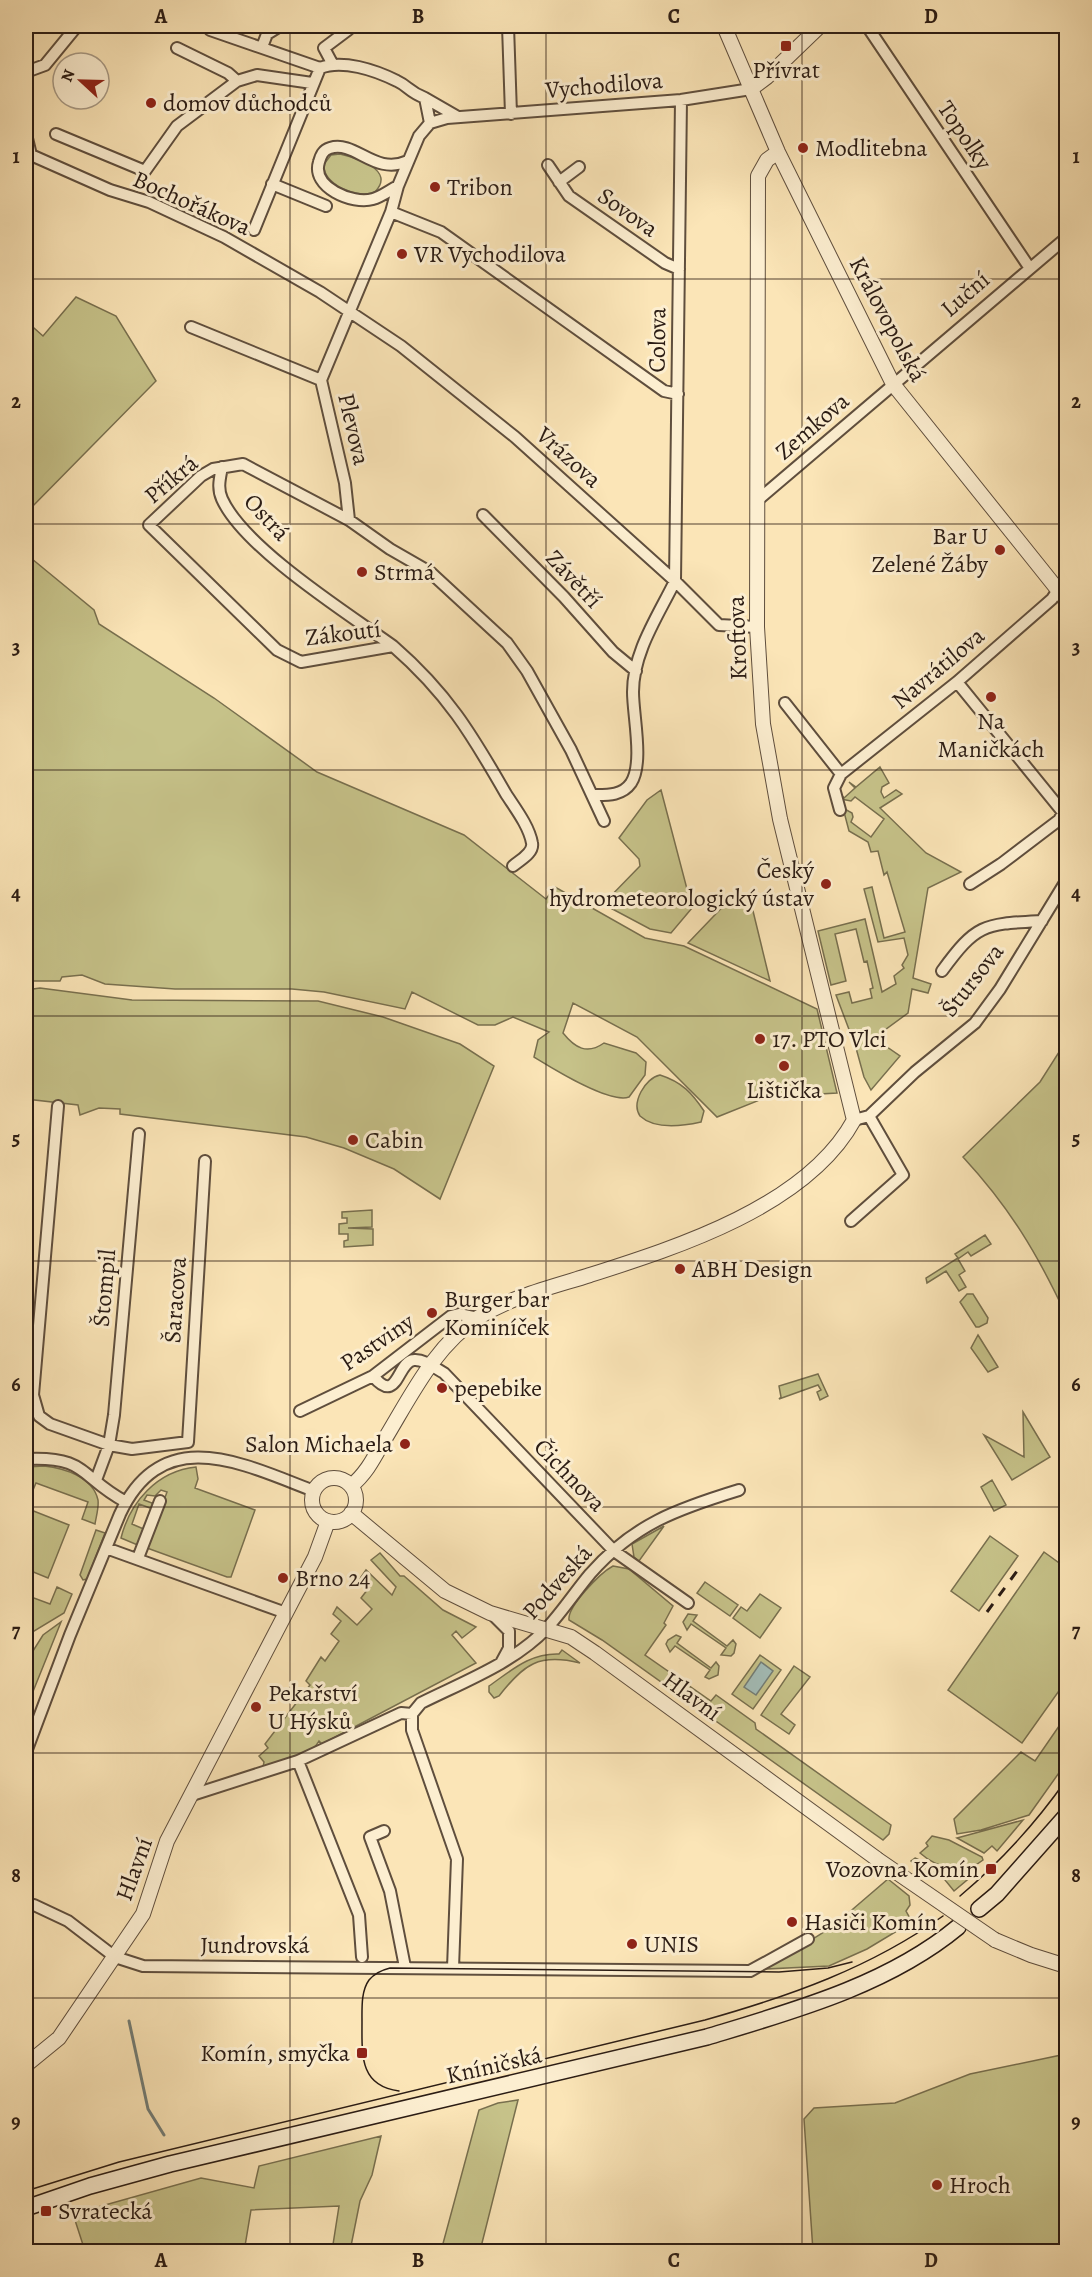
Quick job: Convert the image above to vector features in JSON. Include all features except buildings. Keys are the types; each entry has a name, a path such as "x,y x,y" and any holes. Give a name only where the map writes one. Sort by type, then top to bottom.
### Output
{"main road":[{"path":"979,1909 1003,1887 1066,1816"},
{"name":"Kníničská","path":"26,2208 90,2186 170,2164 707,2037 786,2013 862,1984 936,1945 958,1927"}],"street":[{"path":"26,72 45,65 76,26"},
{"path":"211,26 210,30 320,68"},
{"path":"262,47 267,34 280,26"},
{"path":"508,26 511,114"},
{"name":"Královopolská","path":"724,26 778,152 892,384 1062,595"},
{"path":"751,89 767,77 820,26"},
{"name":"Topolky","path":"867,26 1029,267"},
{"path":"332,63 324,48 348,30"},
{"path":"177,48 228,73 237,81"},
{"path":"254,230 320,68 332,63 344,63 399,81 409,92 425,98 459,118"},
{"path":"56,134 145,171 177,126 237,81 257,75 312,83"},
{"name":"Vychodilova","path":"430,123 459,118 681,100 751,89"},
{"path":"321,380 391,212 408,161 419,136 430,123 425,98"},
{"name":"Colova","path":"675,581 681,100"},
{"name":"Bochořákova","path":"26,134 31,155 110,190 149,202 224,237 349,311"},
{"path":"398,186 373,199 360,200 325,185 319,179 317,169 322,153 330,148 342,148 386,166 408,161"},
{"name":"Kroftova","path":"778,152 767,160 758,176 757,627 763,724 779,817 854,1120"},
{"name":"Sovova","path":"548,165 569,196 665,263 679,269"},
{"name":"Sovova","path":"559,182 579,167"},
{"path":"272,184 326,206"},
{"path":"391,212 441,232 664,391 678,394"},
{"name":"Luční","path":"892,384 1066,238"},
{"name":"Vrázova","path":"349,311 401,346 450,388 515,437 675,581 719,625 757,627"},
{"name":"Plevova","path":"191,327 321,380 345,483 349,520"},
{"name":"Zemkova","path":"759,500 892,384"},
{"name":"Ostrá","path":"349,520 243,464 222,467 218,487 221,498 232,516 269,553 330,602 393,646"},
{"name":"Příkrá","path":"148,525 201,476 222,467"},
{"name":"Závětří","path":"483,515 564,597 612,652 636,671"},
{"path":"349,520 390,549 430,572 507,643 550,710 604,821"},
{"name":"Zákoutí","path":"148,525 277,650 301,662 393,646 423,672 448,700 471,734 525,826 532,844 530,852 513,866"},
{"path":"593,795 622,792 632,783 637,749 633,691 636,671 642,646 675,581"},
{"name":"Navrátilova","path":"841,774 957,682 1052,599 1062,595"},
{"path":"957,682 1065,815 1001,864 970,884"},
{"path":"786,703 841,774 834,788 840,810"},
{"name":"Štursova","path":"854,1120 869,1116 915,1072 975,1023 1000,989 1066,881"},
{"path":"942,971 960,946 977,930 996,924 1042,921"},
{"path":"58,1106 33,1395 39,1416 50,1424 109,1445 96,1480"},
{"path":"851,1221 903,1175 869,1116"},
{"path":"351,1486 368,1467 431,1364 447,1344 478,1318 510,1301 648,1257 706,1234 756,1209 815,1168 842,1142 854,1120"},
{"name":"Štompil","path":"109,1445 115,1404 139,1134"},
{"name":"Šaracova","path":"109,1445 132,1449 188,1442 205,1161"},
{"name":"Pastviny","path":"300,1411 373,1376 450,1317 459,1314 478,1318"},
{"path":"373,1376 388,1386 399,1377 408,1362 413,1360 431,1364"},
{"name":"Čichnova","path":"431,1364 444,1373 614,1551 688,1603"},
{"path":"26,1752 126,1502 146,1476 172,1461 199,1456 231,1461 314,1491"},
{"path":"26,1459 61,1459 86,1471 108,1492 126,1502"},
{"path":"334,1477 351,1486 356,1500 351,1514 340,1521 328,1521 314,1507 314,1491 322,1481 334,1477"},
{"name":"Podveská","path":"192,1795 298,1761 401,1713 411,1714 421,1703 502,1662 546,1629 591,1573 632,1535 686,1506 739,1490"},
{"path":"138,1558 160,1501"},
{"name":"Hlavní","path":"351,1514 436,1585 490,1613 572,1637 868,1852 995,1940 1030,1955 1066,1966"},
{"name":"Hlavní","path":"26,2066 59,2038 143,1914 167,1840 315,1557 328,1521"},
{"path":"106,1548 286,1613"},
{"path":"490,1613 508,1631 509,1648 502,1662"},
{"path":"411,1714 412,1730 457,1859 453,1968"},
{"path":"298,1761 359,1915 362,1957"},
{"path":"384,1831 370,1837 390,1891 401,1967"},
{"path":"34,1905 68,1921 115,1957"},
{"name":"Jundrovská","path":"115,1957 143,1966 750,1971 808,1939"}],"shaded area":[{"path":"340,154 364,162 378,171 381,177 380,184 375,192 360,194 351,192 328,178 324,164 331,155"},
{"path":"76,297 116,316 156,381 26,513 26,321 43,336"},
{"path":"26,554 94,610 99,624 214,698 317,772 464,835 546,899 555,887 645,938 684,946 817,1009 837,1093 767,1097 717,1117 637,1037 573,1003 563,1033 572,1043 582,1048 592,1049 604,1043 636,1053 646,1062 645,1075 629,1097 620,1098 595,1090 534,1057 538,1040 549,1032 513,1017 495,1025 478,1025 412,992 405,1009 324,992 292,989 175,989 105,984 82,975 62,977 60,981 26,981"},
{"path":"880,767 889,783 882,787 881,792 884,798 896,790 902,794 880,808 926,853 961,872 928,888 913,978 931,984 928,993 912,989 908,1013 874,1038 900,1056 871,1090 864,1077 856,1048 836,995 849,992 852,1003 872,998 870,989 873,988 867,961 864,962 856,929 835,934 846,981 831,985 818,931 865,919 882,992 896,984 894,976 904,968 902,965 908,955 904,938 878,942 864,889 872,887 884,938 905,932 887,872 884,875 878,851 871,852 868,842 849,831 843,808 852,813 851,822 871,837 884,819 855,797 851,801 841,799 839,792 844,798 855,788 849,782 856,787"},
{"path":"661,790 692,908 671,933 650,929 603,904 640,866 639,859 619,838 647,800"},
{"path":"734,895 753,911 770,981 688,943"},
{"path":"40,988 132,1000 318,1001 383,1017 460,1044 494,1066 440,1199 394,1169 344,1148 306,1137 120,1114 120,1109 99,1108 80,1115 78,1105 26,1099 26,990"},
{"path":"1066,1041 1066,1315 1033,1251 1009,1213 963,1157 1040,1082"},
{"path":"660,1075 674,1081 691,1094 704,1111 701,1122 678,1126 661,1125 640,1116 638,1098 649,1081"},
{"path":"372,1210 372,1227 348,1228 373,1229 373,1245 344,1247 348,1234 339,1234 339,1224 347,1223 347,1218 342,1218 342,1212"},
{"path":"985,1235 991,1244 971,1256 968,1252 958,1259 965,1271 959,1275 966,1287 959,1291 946,1271 927,1283 926,1278 958,1258 955,1254"},
{"path":"967,1294 973,1294 988,1318 987,1323 976,1327 960,1302"},
{"path":"978,1335 998,1367 988,1372 971,1348"},
{"path":"818,1374 828,1396 820,1400 817,1392 821,1390 818,1385 779,1399 781,1397 779,1386"},
{"path":"1023,1412 1050,1457 1012,1480 984,1435 1024,1457"},
{"path":"44,1466 77,1475 90,1485 98,1500 95,1524 82,1519 88,1502 36,1483 33,1490 26,1487 26,1467"},
{"path":"196,1467 198,1479 195,1488 255,1510 231,1577 147,1548 167,1492 161,1490 155,1496 147,1495 144,1500 152,1503 153,1509 139,1504 132,1524 146,1530 140,1546 121,1538 131,1512 147,1490 169,1475"},
{"path":"992,1480 1006,1505 994,1511 981,1487"},
{"path":"31,1510 69,1525 48,1578 26,1569 26,1519"},
{"path":"664,1526 639,1561 634,1557 632,1544"},
{"path":"96,1530 105,1533 87,1579 83,1580 80,1575"},
{"path":"990,1536 1018,1556 979,1611 951,1591"},
{"path":"1044,1552 1066,1568 1066,1681 1022,1743 948,1690"},
{"path":"380,1553 400,1576 404,1576 443,1610 476,1627 462,1638 456,1631 452,1635 476,1663 322,1744 319,1741 309,1752 263,1767 264,1762 259,1756 268,1748 265,1744 310,1685 306,1681 321,1657 325,1661 339,1641 331,1634 341,1621 333,1614 337,1607 357,1625 372,1609 361,1598 368,1589 359,1580 366,1570 392,1595 396,1587 371,1560"},
{"path":"613,1566 629,1569 673,1606 664,1623 666,1625 645,1655 711,1701 716,1695 755,1723 756,1729 891,1825 889,1834 883,1840 602,1640 569,1620 573,1607 585,1591"},
{"path":"705,1582 738,1605 730,1616 697,1593"},
{"path":"57,1587 72,1594 64,1613 26,1636 26,1595 50,1604"},
{"path":"760,1594 781,1608 760,1638 733,1618 741,1607 747,1611"},
{"path":"688,1614 697,1615 693,1621 727,1646 733,1640 736,1644 734,1653 731,1656 721,1655 726,1648 691,1624 687,1630 683,1622"},
{"path":"61,1622 32,1694 26,1691 26,1648 33,1651 43,1635"},
{"path":"676,1635 681,1637 677,1643 711,1668 716,1662 719,1666 718,1675 709,1679 705,1677 710,1670 675,1646 670,1652 666,1644"},
{"path":"562,1650 580,1663 554,1659 543,1661 516,1676 499,1696 494,1698 489,1692 489,1686 530,1659 559,1654"},
{"path":"760,1655 781,1670 753,1709 732,1694"},
{"path":"794,1666 810,1677 781,1714 795,1725 789,1734 761,1715"},
{"path":"1066,1716 1066,1763 1029,1815 981,1830 957,1834 954,1819 1021,1752 1035,1761"},
{"path":"1023,1820 997,1851 992,1846 984,1853 957,1838"},
{"path":"932,1836 949,1840 982,1857 983,1860 968,1868 959,1869 934,1863 920,1853 928,1846 926,1843"},
{"path":"915,1858 947,1873 973,1875 954,1891 941,1875 931,1876 911,1861"},
{"path":"888,1879 909,1896 910,1905 906,1911 912,1922 867,1949 829,1966 765,1969 832,1927"},
{"name":"Hroch","path":"1066,2054 1066,2251 813,2251 804,2119 814,2108 895,2103 970,2074"},
{"path":"518,2100 480,2251 441,2251 479,2110 498,2103"},
{"path":"381,2136 372,2175 360,2201 350,2251 332,2251 339,2206 251,2210 244,2252 85,2251 73,2214 201,2178 254,2188 259,2166"}],"water":[{"path":"761,1662 773,1671 756,1695 744,1687"}],"waterway":[{"path":"129,2021 148,2109 164,2135"}],"tram line":[{"path":"960,1896 1017,1841 1066,1780"},
{"path":"26,2191 119,2162 737,2011 828,1979 887,1951 943,1916"},
{"path":"399,2091 376,2083 366,2067 362,2046 362,2000 366,1984 378,1972 390,1968 779,1972 828,1968 852,1962"}],"railway":[{"path":"987,1612 1020,1567"}],"place":[{"name":"Přívrat","path":"786,46"},
{"name":"domov důchodců","path":"151,103"},
{"name":"Modlitebna","path":"803,148"},
{"name":"Tribon","path":"435,187"},
{"name":"VR Vychodilova","path":"402,254"},
{"name":"Bar U Zelené Žáby","path":"1000,550"},
{"name":"Strmá","path":"362,572"},
{"name":"Na Maničkách","path":"991,697"},
{"name":"Český hydrometeorologický ústav","path":"826,884"},
{"name":"17. PTO Vlci","path":"760,1039"},
{"name":"Lištička","path":"784,1066"},
{"name":"Cabin","path":"353,1140"},
{"name":"ABH Design","path":"680,1269"},
{"name":"Burger bar Kominíček","path":"432,1313"},
{"name":"pepebike","path":"442,1388"},
{"name":"Salon Michaela","path":"405,1444"},
{"name":"Brno 24","path":"283,1578"},
{"name":"Pekařství U Hýsků","path":"256,1707"},
{"name":"Vozovna Komín","path":"991,1869"},
{"name":"Hasiči Komín","path":"792,1922"},
{"name":"UNIS","path":"632,1944"},
{"name":"Komín, smyčka","path":"362,2053"},
{"name":"Hroch","path":"937,2185"},
{"name":"Svratecká","path":"46,2211"}]}
